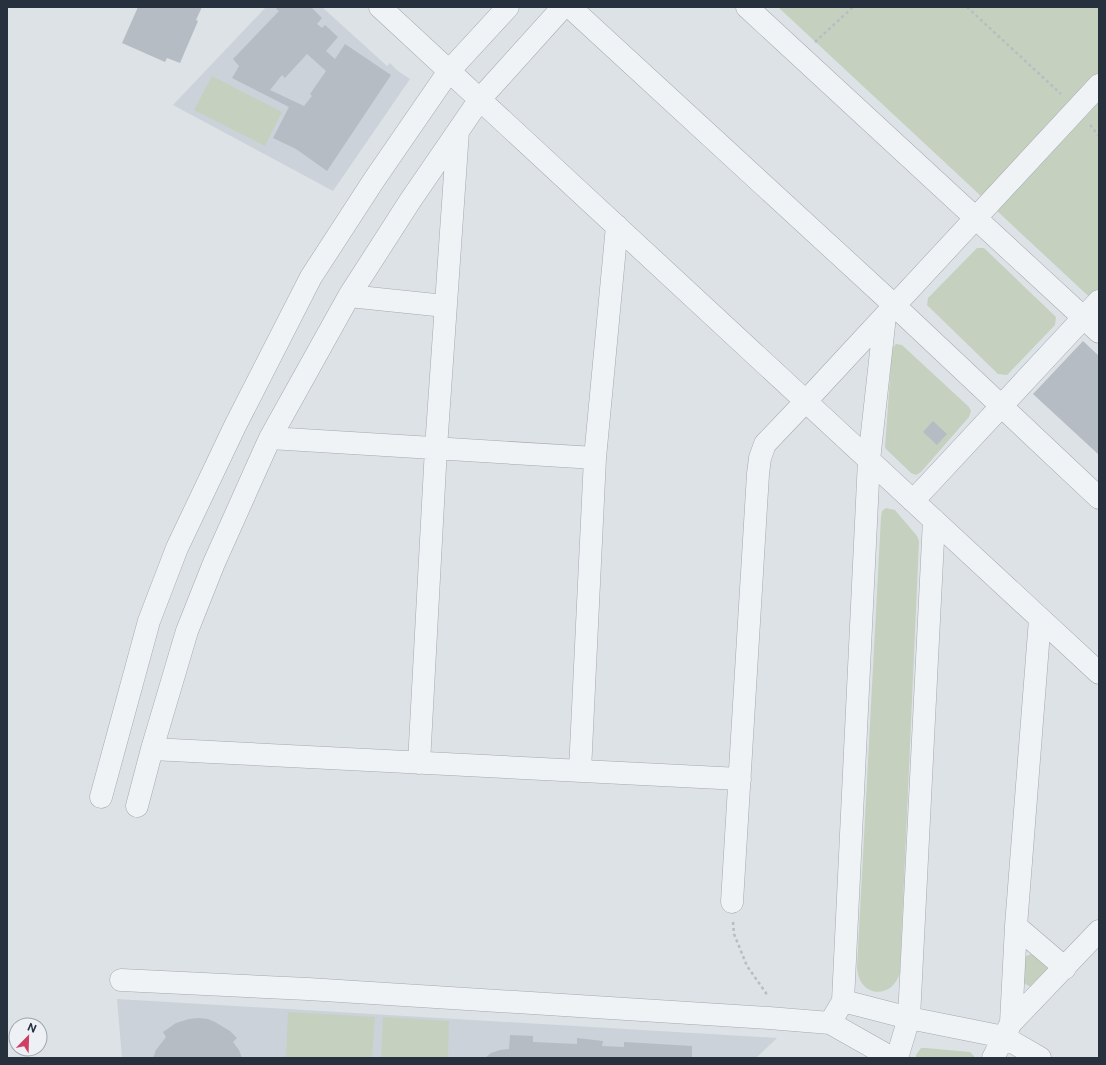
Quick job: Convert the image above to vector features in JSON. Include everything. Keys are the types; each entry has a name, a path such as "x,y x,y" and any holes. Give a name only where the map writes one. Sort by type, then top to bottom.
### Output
{"street":[{"path":"380,7 1099,673"},
{"path":"101,797 149,621 177,548 235,426 311,277 374,180 449,71 508,7"},
{"path":"137,806 152,749 187,631 214,563 270,438 349,296 458,130 480,99 563,7"},
{"path":"570,7 890,311 1001,407 1099,498"},
{"path":"747,7 1091,325"},
{"path":"732,902 758,474 760,458 765,444 806,402 976,219 1076,108 1099,85"},
{"path":"418,763 436,448 458,130"},
{"path":"580,771 595,458 617,226"},
{"path":"349,296 445,306"},
{"path":"913,501 1001,407 1091,325 1099,301"},
{"path":"830,1023 842,1001 869,460 890,311"},
{"path":"270,438 595,458"},
{"path":"897,1058 909,1018 934,520"},
{"path":"1008,1030 1040,618"},
{"path":"152,749 740,780"},
{"path":"1016,926 1065,968"},
{"path":"993,1058 1008,1030 1099,931"},
{"path":"121,980 308,989 830,1023 892,1058"},
{"path":"842,1001 909,1018 1008,1030 1040,1058"}],"path":[{"path":"800,56 853,7"},
{"path":"967,7 1076,108 1099,136"},
{"path":"732,902 734,934 747,966 766,993 769,1018"}],"shaded area":[{"path":"266,7 322,7 387,66 390,63 398,71 410,79 333,191 173,105"},
{"path":"117,999 777,1038 756,1058 122,1058"}],"green space":[{"path":"778,7 1099,7 1099,306"},
{"path":"212,76 282,112 265,146 194,110"},
{"path":"977,248 984,248 1056,317 1055,325 1007,375 998,374 927,305 928,298"},
{"path":"896,344 902,345 969,407 971,411 969,417 921,472 916,475 911,473 885,448 892,348"},
{"path":"886,508 895,510 917,536 919,541 900,972 896,981 891,987 884,991 877,992 870,990 864,985 859,978 857,968 881,517 882,511"},
{"path":"1033,954 1052,971 1032,987 1023,982 1024,958"},
{"path":"288,1012 375,1017 372,1058 286,1058"},
{"path":"383,1017 449,1021 448,1058 381,1058"},
{"path":"921,1048 970,1052 974,1058 916,1058 916,1055"}],"building":[{"path":"138,7 202,7 196,20 198,21 180,63 167,58 165,62 122,43"},
{"path":"278,7 311,7 322,18 317,24 322,28 325,25 338,37 326,51 335,59 345,44 391,75 327,171 296,149 273,138 289,107 232,78 239,66 233,59 279,11 276,9","holes":["307,54 326,71 310,94 312,96 304,106 270,90 282,75 285,78"]},
{"path":"1083,341 1099,356 1099,455 1033,394"},
{"path":"933,421 947,434 937,445 923,432"},
{"path":"198,1018 208,1019 230,1031 237,1038 233,1042 239,1050 242,1058 153,1058 156,1050 166,1037 163,1032 176,1023"},
{"path":"510,1035 533,1036 533,1042 577,1044 577,1038 603,1041 602,1046 624,1047 624,1042 692,1046 692,1058 485,1058 491,1053 509,1049"}]}
